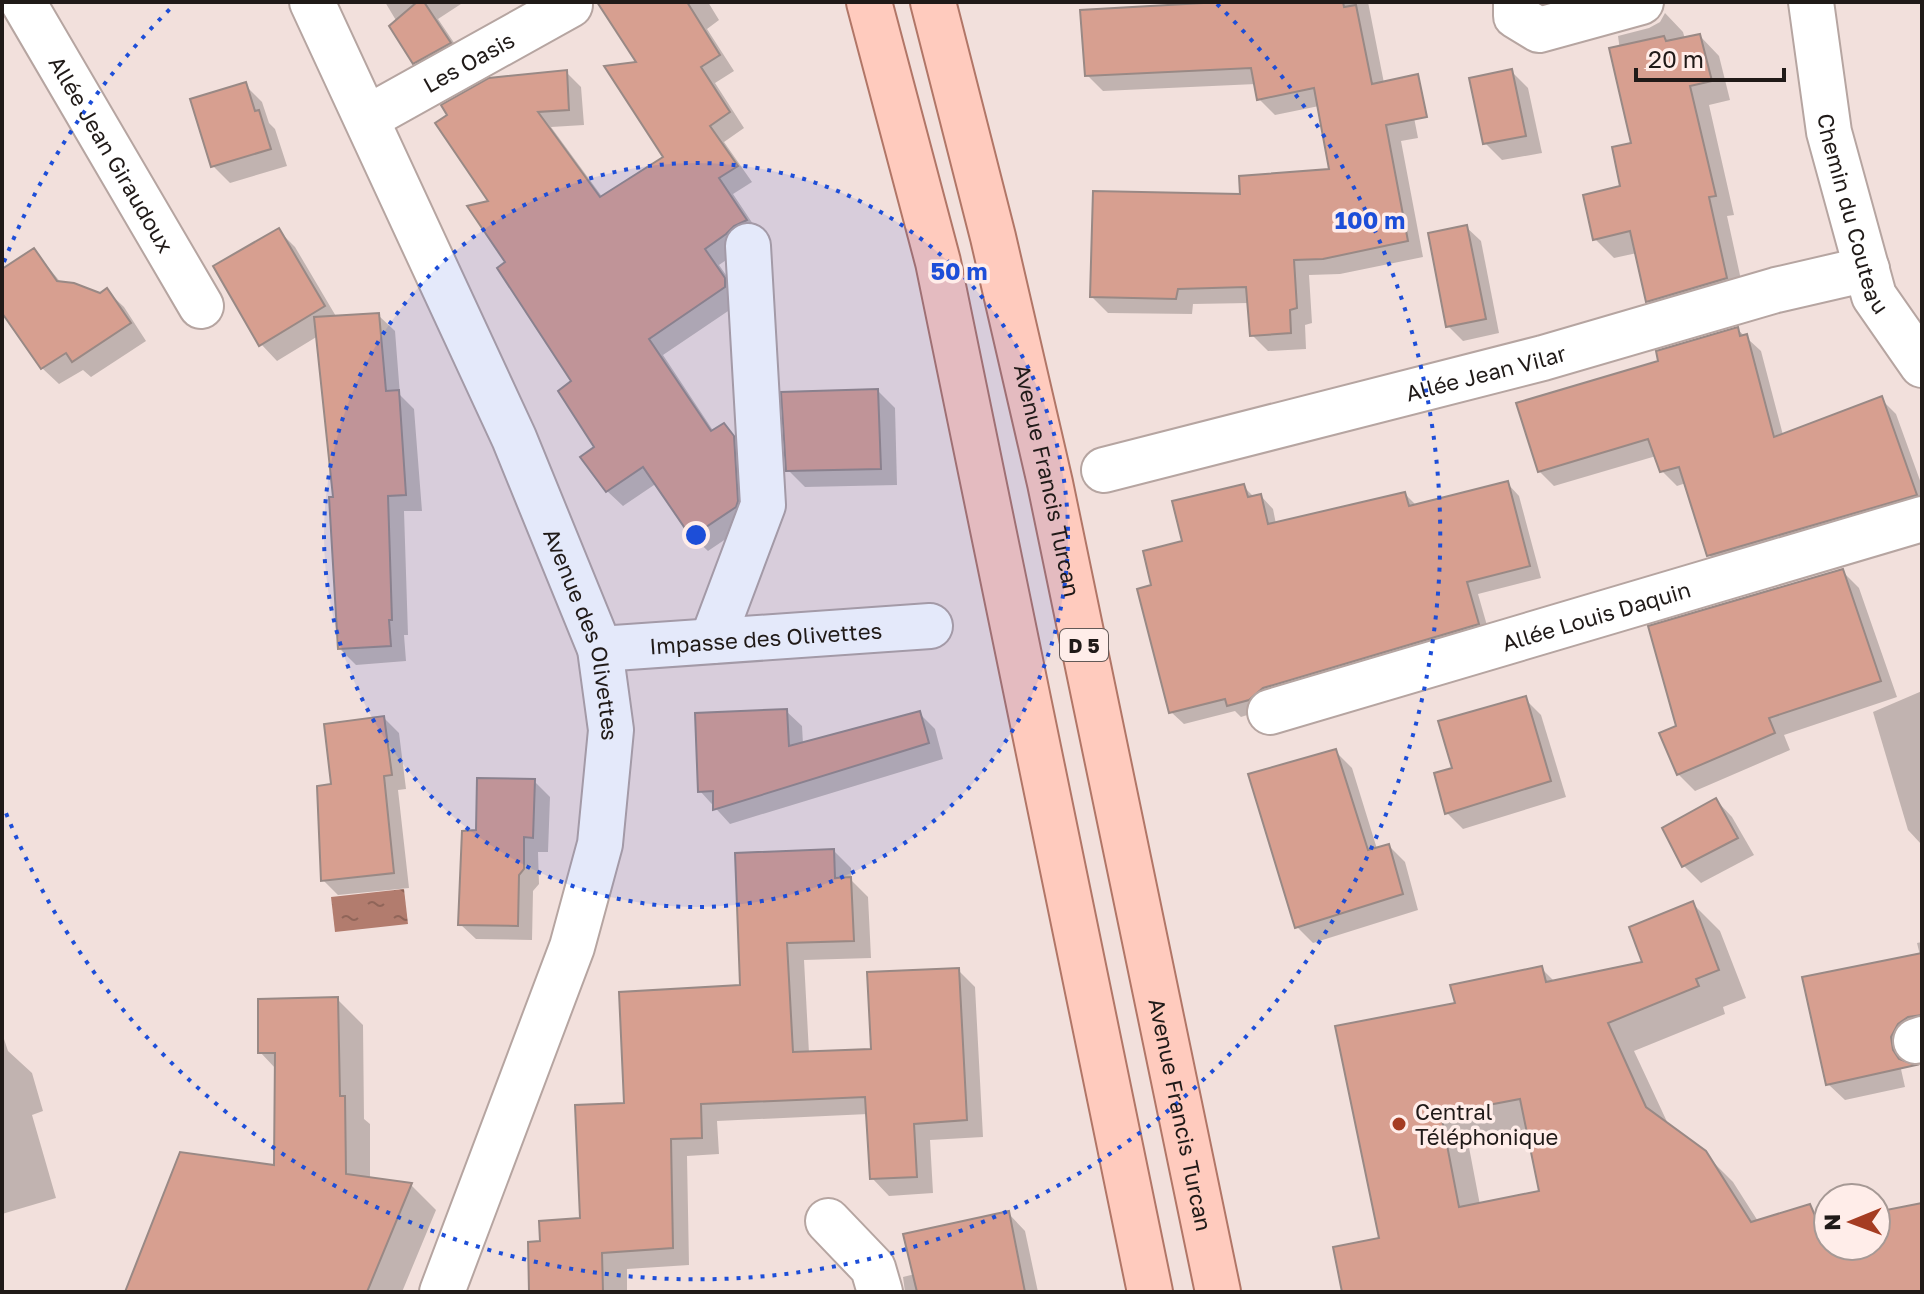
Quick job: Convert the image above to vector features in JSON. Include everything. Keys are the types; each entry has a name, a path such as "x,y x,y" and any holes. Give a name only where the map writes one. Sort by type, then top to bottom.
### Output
{"main road":[{"path":"869,2 938,262 1150,1292"},
{"name":"Avenue Francis Turcan","path":"933,2 993,237 1050,483 1218,1292"}],"street":[{"name":"Allée Jean Giraudoux","path":"23,2 201,306"},
{"name":"Avenue des Olivettes","path":"312,2 514,438 600,649 611,730 600,844 572,947 442,1292"},
{"path":"1516,2 1516,16 1539,30 1641,2"},
{"name":"Chemin du Couteau","path":"1811,2 1829,132 1874,296 1922,365"},
{"name":"Les Oasis","path":"367,118 570,5"},
{"path":"712,641 763,505 748,246"},
{"name":"Allée Jean Vilar","path":"1104,470 1543,358 1776,290 1867,269"},
{"name":"Allée Louis Daquin","path":"1270,712 1922,519"},
{"name":"Impasse des Olivettes","path":"600,649 930,626"},
{"path":"828,1221 873,1268 880,1292"}],"water":[{"path":"404,889 408,924 335,932 331,897"}],"building":[{"path":"417,2 424,2 451,43 413,64 389,26"},
{"path":"597,2 687,2 720,55 701,67 730,112 710,126 738,166 719,178 747,220 734,226 705,249 725,278 725,287 649,339 711,431 724,423 734,436 736,507 691,537 643,467 606,492 580,457 594,447 558,391 571,381 497,268 505,262 467,206 488,201 435,123 447,115 441,105 489,78 567,70 569,110 538,112 600,197 663,157 604,66 636,62"},
{"path":"1221,2 1343,2 1344,7 1356,5 1372,84 1418,74 1427,117 1386,125 1408,241 1323,259 1294,260 1297,308 1290,310 1291,333 1250,336 1246,287 1178,289 1176,299 1090,297 1093,191 1240,194 1239,176 1329,169 1314,88 1257,100 1251,68 1085,76 1080,10"},
{"path":"1700,34 1712,81 1690,86 1716,196 1709,197 1727,278 1646,302 1630,231 1593,240 1583,195 1620,186 1612,147 1631,143 1609,48 1664,36 1666,41"},
{"path":"1512,69 1526,136 1483,144 1469,78"},
{"path":"246,82 271,149 211,167 190,99"},
{"path":"1467,225 1486,319 1446,327 1428,233"},
{"path":"279,228 325,306 259,346 213,266"},
{"path":"34,248 57,281 74,283 100,293 107,288 131,323 72,362 66,353 41,369 2,313 2,269"},
{"path":"379,313 386,391 399,390 406,495 388,496 391,646 338,649 329,497 333,497 314,317"},
{"path":"1738,327 1740,336 1747,334 1774,437 1882,396 1917,495 1707,556 1679,467 1660,472 1648,439 1538,472 1516,403 1658,361 1656,351"},
{"path":"878,389 881,469 786,471 781,392"},
{"path":"1508,481 1530,566 1467,582 1479,624 1263,688 1249,700 1227,706 1225,699 1169,713 1137,589 1151,585 1143,551 1182,541 1172,501 1244,484 1248,497 1261,494 1268,524 1405,492 1409,506"},
{"path":"1843,569 1881,681 1769,718 1775,733 1677,775 1659,733 1676,726 1648,626"},
{"path":"1526,696 1551,781 1445,814 1434,773 1452,768 1438,721"},
{"path":"787,709 789,746 920,711 929,743 713,810 713,791 698,792 695,713"},
{"path":"384,716 392,775 384,776 394,873 321,881 317,786 331,784 324,724"},
{"path":"1336,749 1368,850 1389,844 1403,894 1295,928 1248,774"},
{"path":"477,778 535,779 533,838 524,837 524,869 519,875 518,926 458,925 462,831 476,830"},
{"path":"1716,798 1738,838 1682,867 1662,828"},
{"path":"834,849 835,878 851,877 854,941 787,943 793,1052 871,1049 867,972 959,968 967,1120 914,1124 917,1177 870,1179 865,1097 701,1104 702,1138 671,1139 673,1248 602,1253 603,1292 529,1292 528,1242 540,1241 539,1221 580,1218 575,1105 624,1103 619,992 740,985 735,853"},
{"path":"1693,901 1719,970 1696,979 1699,986 1608,1023 1646,1107 1706,1151 1751,1222 1810,1204 1812,1262 1892,1262 1892,1209 1922,1203 1922,1292 1342,1292 1333,1247 1379,1238 1335,1026 1455,1003 1450,985 1542,966 1546,982 1642,962 1629,927","holes":["1520,1099 1539,1191 1459,1207 1441,1114"]},
{"path":"1922,953 1922,1015 1908,1017 1898,1024 1891,1037 1893,1050 1899,1059 1916,1065 1826,1085 1802,977"},
{"path":"338,997 340,1096 345,1096 346,1174 412,1183 367,1292 125,1292 180,1152 274,1165 275,1053 258,1053 258,999"},
{"path":"1009,1211 1025,1292 917,1292 903,1234"}],"place":[{"name":"Central Téléphonique","path":"1399,1124"}]}
